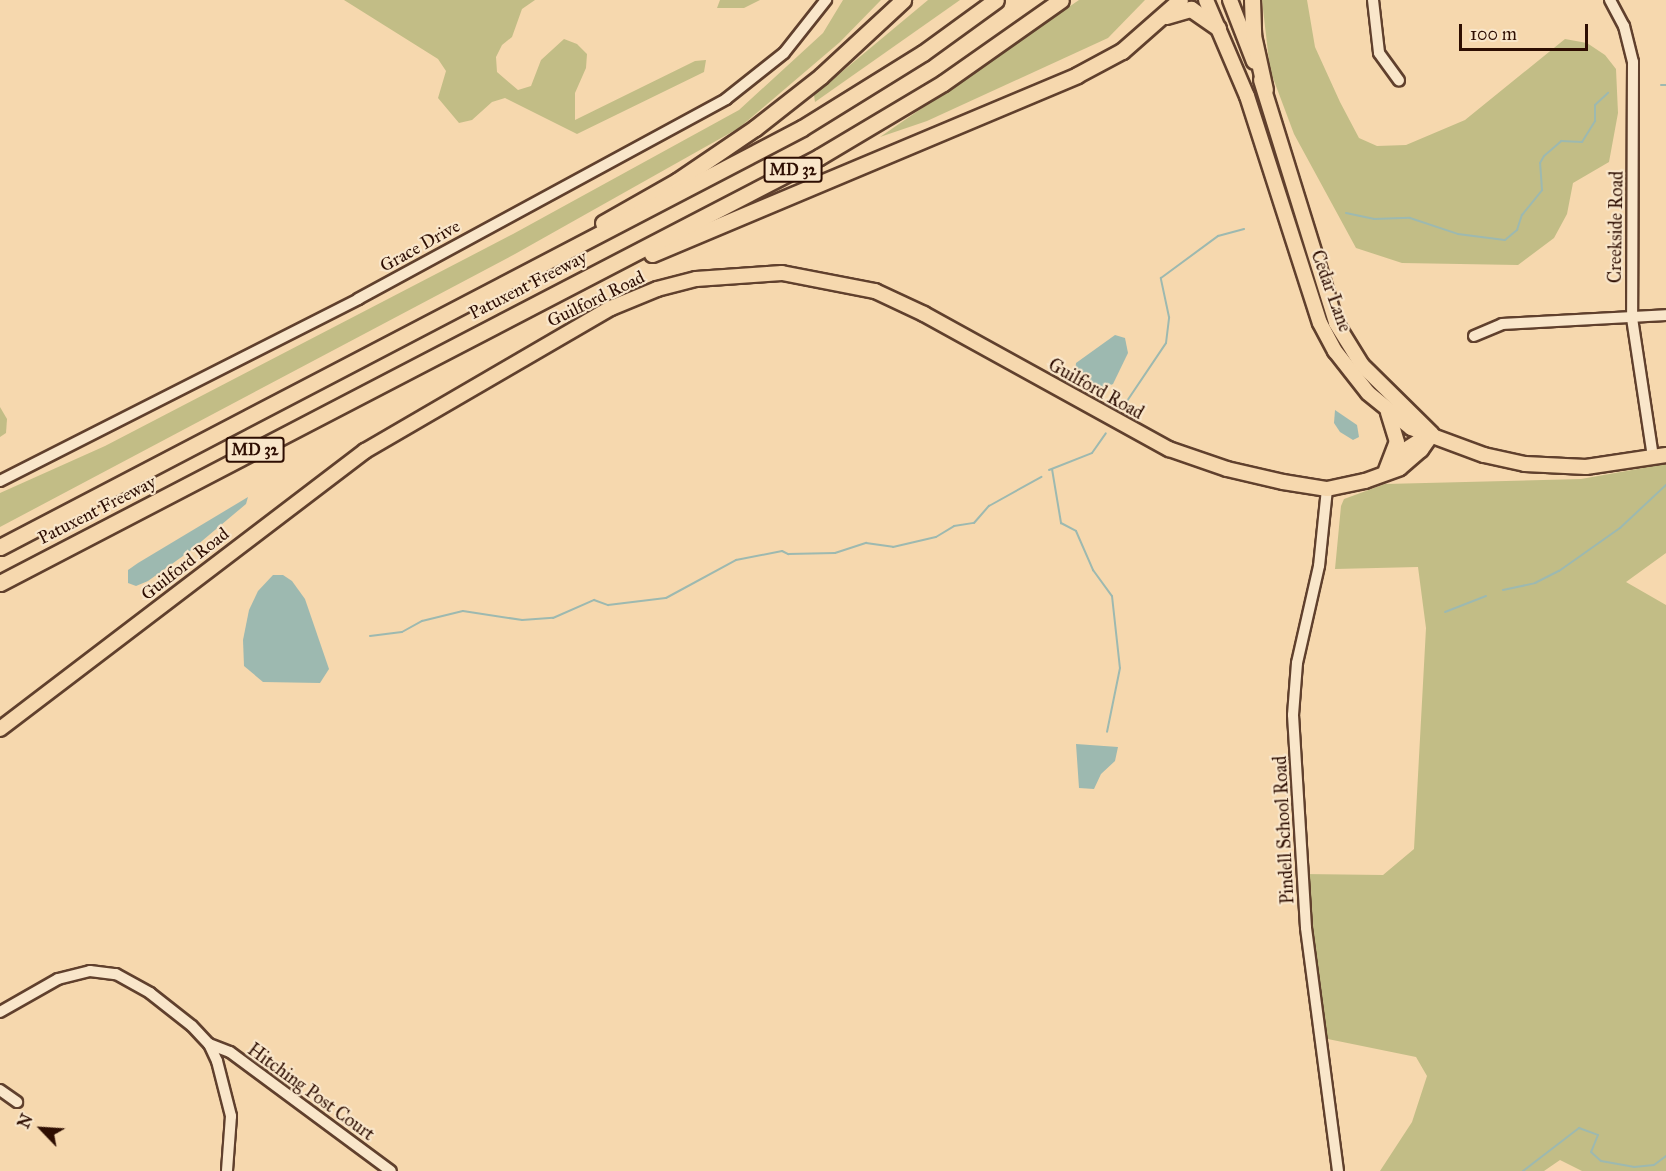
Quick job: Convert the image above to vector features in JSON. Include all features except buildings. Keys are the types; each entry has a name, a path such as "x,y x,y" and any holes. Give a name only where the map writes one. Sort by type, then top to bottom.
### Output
{"highway":[{"path":"346,367 719,153 821,76 903,0"},
{"name":"Patuxent Freeway","path":"0,547 802,128 923,53 996,0"},
{"name":"Patuxent Freeway","path":"0,583 879,122 1007,40 1061,0"},
{"path":"510,317 1077,75 1122,51 1180,0"},
{"path":"1252,0 1253,35 1265,90"},
{"path":"1160,19 1191,9 1218,28"}],"main road":[{"name":"Cedar Lane","path":"1206,0 1247,96 1320,323 1351,373 1388,412 1411,428 1432,434"},
{"name":"Cedar Lane","path":"1230,0 1265,90 1336,323 1362,365 1432,434"},
{"name":"Guilford Road","path":"0,729 365,451 611,308 657,289 696,279 782,273 837,280 876,291 1169,449 1252,475 1327,489 1365,481 1389,465 1400,468 1412,459 1432,434"},
{"path":"1388,412 1397,442 1389,465"},
{"path":"1432,434 1484,455 1545,466 1586,467 1660,456"}],"street":[{"name":"Grace Drive","path":"0,481 358,299 726,99 784,53 826,0"},
{"path":"1373,0 1379,53 1400,81"},
{"name":"Creekside Road","path":"1610,0 1626,34 1635,82 1632,318 1660,456"},
{"path":"1474,336 1502,324 1666,315"},
{"name":"Pindell School Road","path":"1327,489 1319,566 1297,663 1293,715 1306,928 1338,1171"},
{"path":"0,1012 58,979 103,971 122,976 150,993 209,1044 224,1080 231,1116 227,1171"},
{"name":"Hitching Post Court","path":"209,1044 230,1052 392,1171"},
{"path":"0,1090 17,1102"}],"shaded area":[{"path":"344,0 535,0 522,9 512,37 502,45 496,57 497,72 518,90 531,86 541,60 564,39 577,44 587,54 586,68 575,93 575,120 695,61 706,60 704,72 577,134 505,98 492,102 472,120 459,123 438,98 446,71 438,59"},
{"path":"720,0 760,0 744,8 717,8"},
{"path":"843,0 881,0 840,42 739,128 515,254 0,527 0,493 105,446 513,234 739,110 823,33"},
{"path":"928,0 960,0 815,102 814,95"},
{"path":"1079,0 1145,0 1108,38 927,121 880,137"},
{"path":"1262,0 1307,0 1315,47 1340,102 1359,138 1377,146 1406,145 1465,120 1565,39 1587,43 1605,55 1616,69 1618,113 1609,162 1573,183 1567,214 1554,238 1518,265 1402,263 1356,248 1294,134 1270,70"},
{"path":"0,407 7,419 6,433 0,437"},
{"path":"1666,464 1666,553 1626,582 1666,605 1666,1171 1582,1171 1560,1160 1544,1171 1380,1171 1412,1122 1427,1076 1416,1057 1318,1037 1303,874 1383,875 1414,849 1426,628 1418,567 1335,569 1341,506 1344,499 1385,484 1581,479"}],"water":[{"path":"1115,335 1125,338 1128,353 1113,384 1102,389 1075,374 1076,363"},
{"path":"1335,410 1357,425 1359,437 1353,440 1340,432 1334,423"},
{"path":"248,497 246,504 190,551 148,581 136,586 128,583 128,570"},
{"path":"273,575 283,575 292,581 305,599 329,669 320,683 263,682 244,666 243,640 249,610 258,591"},
{"path":"1076,744 1118,747 1115,761 1101,774 1094,789 1079,788"}],"waterway":[{"path":"1661,85 1666,85"},
{"path":"1346,213 1374,219 1410,218 1458,234 1505,240 1517,230 1522,215 1542,190 1540,163 1544,156 1561,141 1582,142 1595,121 1595,105 1608,93"},
{"path":"1123,407 1166,343 1169,317 1161,278 1218,236 1244,229"},
{"path":"1049,470 1092,453 1106,433"},
{"path":"1052,469 1061,523 1076,531 1093,570 1112,596 1120,668 1107,732"},
{"path":"370,636 402,632 422,621 463,611 522,620 553,618 594,600 608,605 666,598 736,560 782,551 788,554 835,553 866,543 893,547 936,537 954,526 974,523 989,506 1041,477"},
{"path":"1503,590 1535,583 1559,571 1620,528 1666,485"},
{"path":"1445,612 1486,596"},
{"path":"1523,1171 1579,1128 1598,1135 1591,1152 1601,1161 1634,1167 1654,1165 1666,1156"}]}
